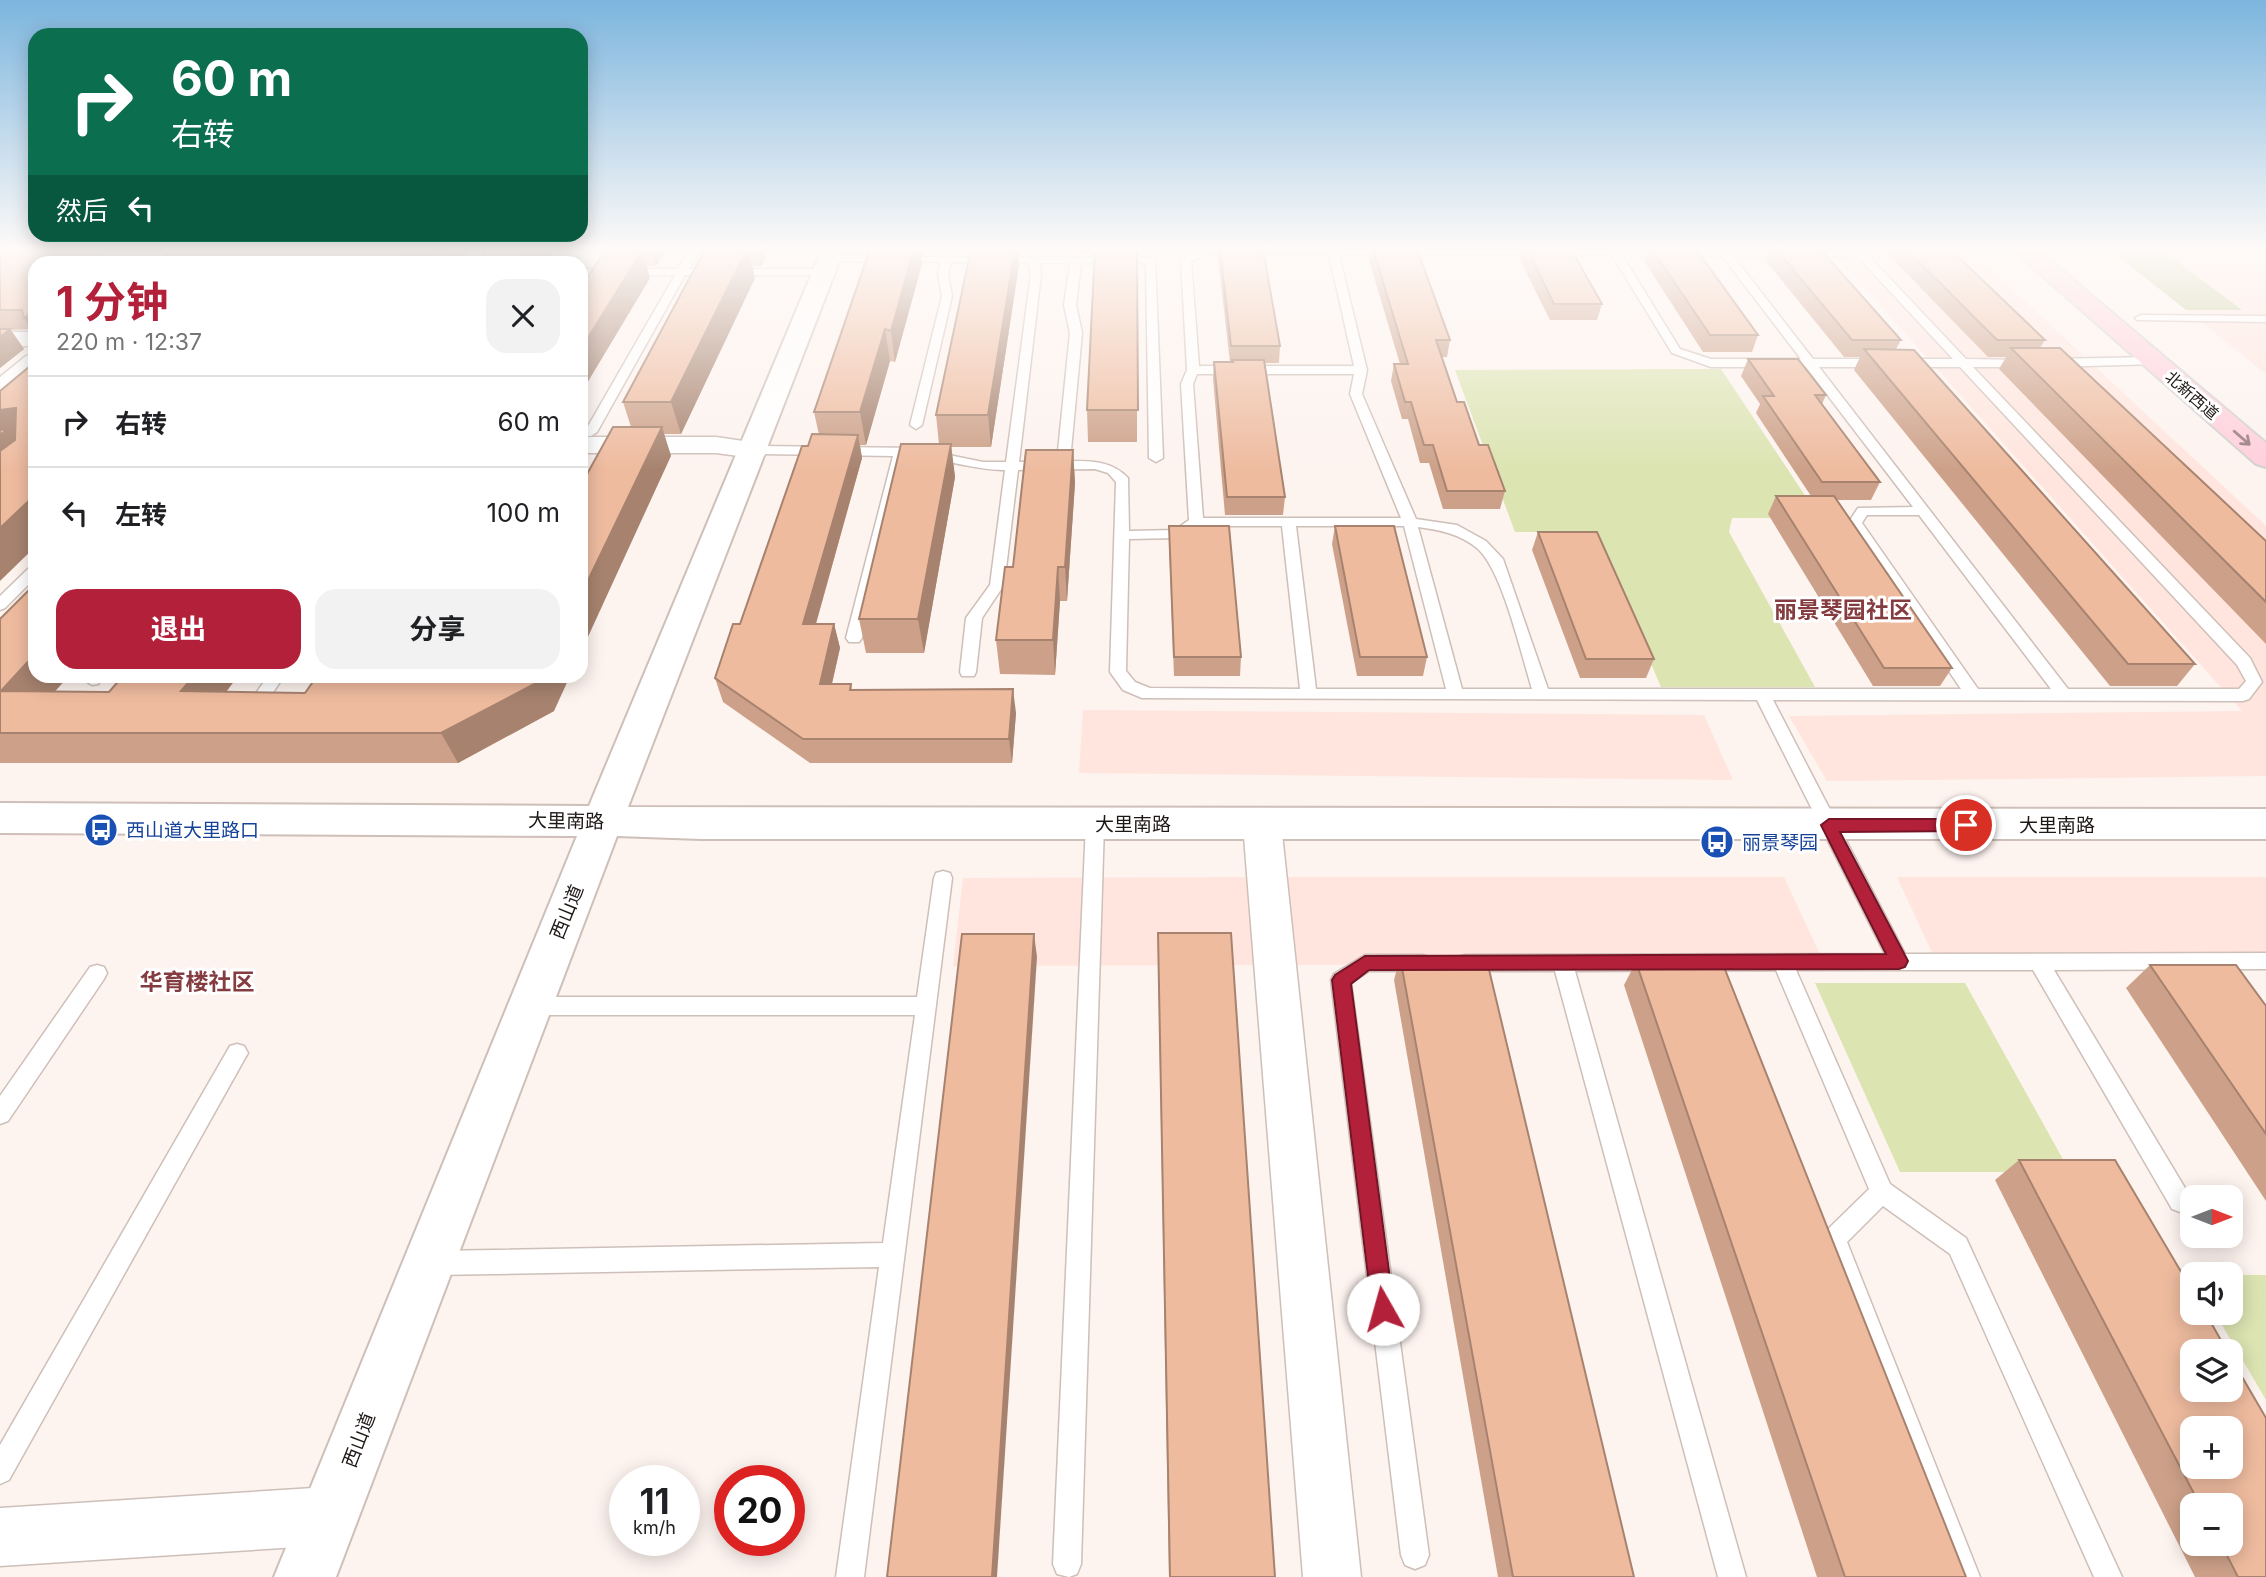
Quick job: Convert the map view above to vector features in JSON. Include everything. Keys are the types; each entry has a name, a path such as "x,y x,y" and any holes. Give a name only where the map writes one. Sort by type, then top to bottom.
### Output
{"main road":[{"name":"北新西道","path":"2122,323 2163,353 2266,458"},
{"name":"北新西道","path":"2144,323 2163,353"}],"street":[{"name":"西山道","path":"305,1577 529,1006 804,323"},
{"path":"0,336 28,337"},
{"path":"0,390 28,367"},
{"path":"0,400 28,377"},
{"path":"588,444 716,445 754,450"},
{"name":"大里南路","path":"0,818 603,821 701,824 2266,824"},
{"path":"1262,824 1332,1577"},
{"path":"0,1537 329,1516"}],"lane":[{"path":"588,432 653,323"},
{"path":"916,425 941,323"},
{"path":"968,672 974,618 997,585 1030,323"},
{"path":"1063,466 1076,333 1074,323"},
{"path":"1153,323 1156,458"},
{"path":"1190,323 1193,370 1187,384 1196,522"},
{"path":"1350,323 1361,370 1356,394 1410,522 1455,694"},
{"path":"1658,323 1676,351 1688,358 1711,363 2031,363"},
{"path":"1779,323 2063,694"},
{"path":"754,450 899,451 983,466 1096,466 1113,470 1123,481 1118,672 1129,686 1149,694 2243,695 2254,682 2244,662 1925,323"},
{"path":"2044,363 2163,353"},
{"path":"1193,370 1361,370"},
{"path":"854,638 899,451"},
{"path":"1923,511 1863,511 1855,523 1973,694"},
{"path":"1122,535 1178,534 1196,522 1410,522 1452,528 1481,544 1498,562 1542,695"},
{"path":"1289,522 1309,694"},
{"path":"0,605 28,577"},
{"path":"264,693 271,683"},
{"path":"1762,694 1899,961"},
{"path":"1067,1564 1094,824"},
{"path":"850,1577 943,878"},
{"path":"2038,961 2180,1201"},
{"path":"1415,1555 1341,980 1365,963 2266,961"},
{"path":"1563,962 1732,1577"},
{"path":"1782,962 1882,1192 1958,1246 2108,1577"},
{"path":"0,1114 97,973"},
{"path":"529,1006 926,1006"},
{"path":"0,1471 237,1053"},
{"path":"1882,1192 1834,1239 1966,1577"},
{"path":"428,1263 892,1255"}],"shaded area":[{"path":"1896,323 2048,323 2266,526 2266,776 1827,781 1789,716 2242,711"},
{"path":"2202,323 2266,323 2266,374"},
{"path":"1083,710 1704,715 1733,780 1079,773"},
{"path":"1784,877 1824,963 953,966 963,878"},
{"path":"1897,877 2266,877 2266,959 1934,957"}],"green space":[{"path":"1721,369 1820,518 1732,518 1729,532 1815,687 1661,687 1601,547 1580,532 1515,532 1455,370"},
{"path":"1815,983 1965,983 2070,1172 1900,1172"},
{"path":"2243,1275 2266,1275 2266,1400 2243,1361 2243,1339 2230,1339 2222,1325 2243,1325"}],"building":[{"path":"588,323 597,323 588,338"},
{"path":"666,323 710,323 671,402 623,402"},
{"path":"845,323 893,323 891,331 885,329 860,412 814,412"},
{"path":"955,323 1003,323 988,415 936,415"},
{"path":"1091,323 1137,323 1138,410 1087,410"},
{"path":"1228,323 1276,323 1280,346 1231,346"},
{"path":"1395,323 1444,323 1450,340 1436,340 1457,402 1464,402 1479,445 1488,445 1505,491 1447,491 1433,445 1424,445 1411,402 1405,402 1394,364 1408,364"},
{"path":"1702,323 1749,323 1758,335 1710,335"},
{"path":"1837,323 1886,323 1901,340 1852,340"},
{"path":"1980,323 2027,323 2045,340 1997,340"},
{"path":"0,329 10,329 0,337"},
{"path":"2011,348 2060,348 2266,541 2266,602"},
{"path":"1864,349 1914,350 2195,664 2128,664"},
{"path":"1748,359 1798,359 1826,395 1815,395 1880,482 1822,482 1763,396 1774,396"},
{"path":"1232,360 1264,360 1285,497 1227,497 1214,362 1233,362"},
{"path":"28,368 28,502 0,528 0,451 15,440 16,408 0,410 0,391"},
{"path":"613,427 662,427 588,580 588,472"},
{"path":"812,434 858,435 803,624 834,624 820,684 851,684 850,690 1013,689 1009,739 803,739 715,678 733,624 740,624 802,446 808,446"},
{"path":"901,444 951,444 918,619 859,619"},
{"path":"1026,450 1073,450 1065,567 1058,567 1053,640 996,640 1005,567 1013,567"},
{"path":"1776,496 1834,496 1952,668 1884,668"},
{"path":"1169,526 1229,526 1241,657 1174,657"},
{"path":"1335,526 1394,526 1427,657 1360,657"},
{"path":"1538,532 1597,532 1654,659 1586,659"},
{"path":"28,591 28,662 1,691 109,692 117,683 188,683 181,691 305,693 312,683 536,683 441,733 0,733 0,619"},
{"path":"1158,933 1231,933 1275,1577 1170,1577"},
{"path":"962,934 1034,934 992,1577 887,1577"},
{"path":"1400,957 1486,957 1634,1577 1513,1577"},
{"path":"1636,962 1722,962 1966,1577 1845,1577"},
{"path":"2150,965 2236,965 2266,1006 2266,1134"},
{"path":"2019,1160 2115,1160 2180,1270 2180,1325 2212,1325 2220,1339 2180,1339 2180,1402 2243,1402 2243,1379 2266,1418 2266,1577 2238,1577 2227,1556 2243,1556 2243,1493 2194,1493 2186,1479 2243,1479 2243,1416 2180,1416 2180,1467"}],"place":[{"name":"西山道大里路口","path":"101,830"},
{"name":"丽景琴园","path":"1717,842"}],"district":[{"name":"丽景琴园社区","path":"1843,610"},
{"name":"华育楼社区","path":"197,982"}],"route":[{"path":"1383,1309 1341,980 1365,963 1899,961 1829,825 1966,825"}]}
